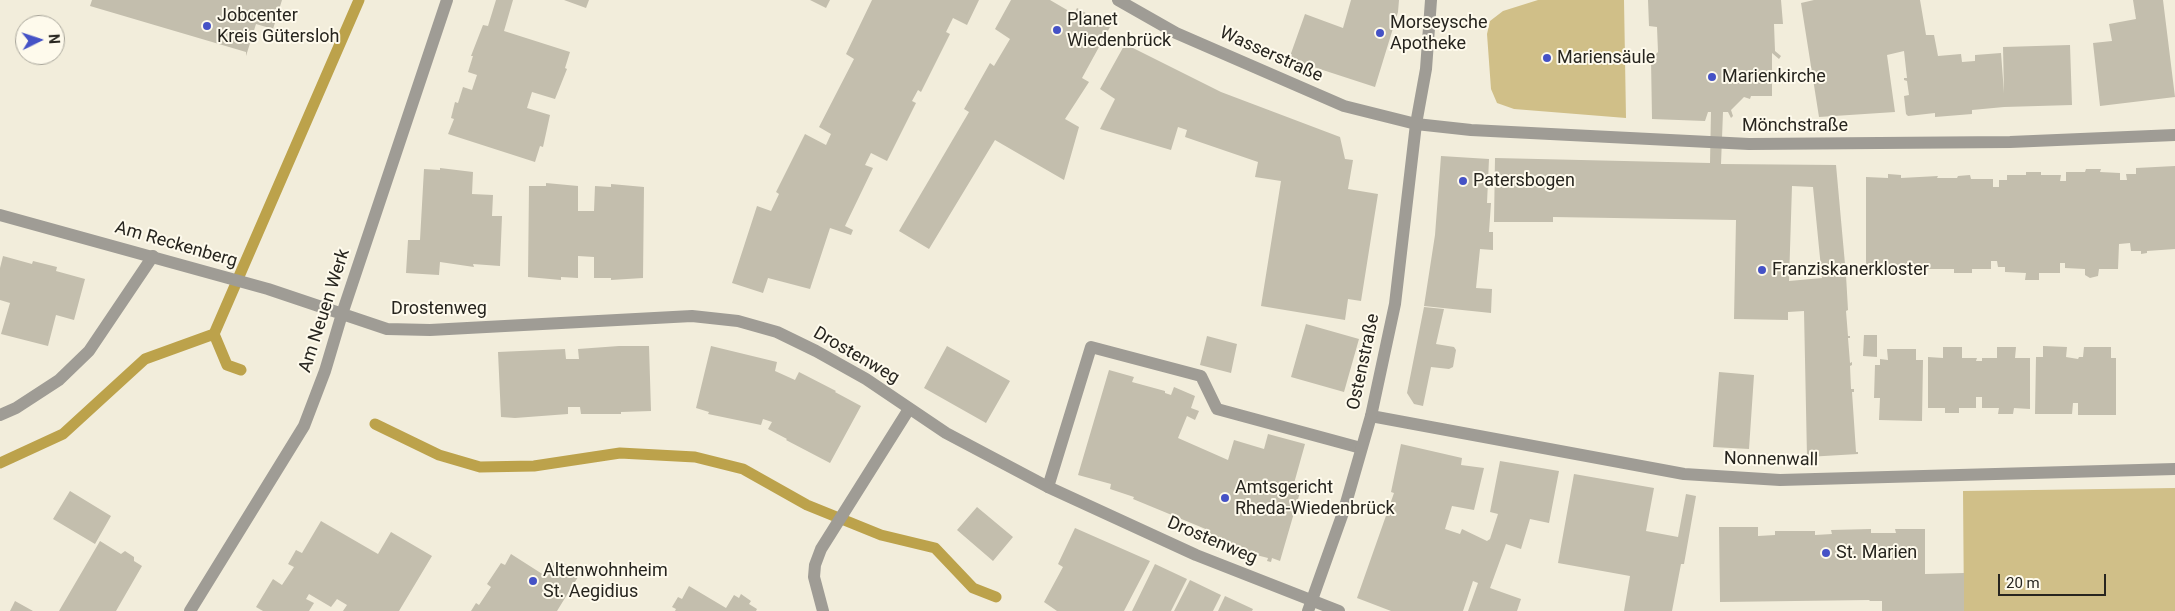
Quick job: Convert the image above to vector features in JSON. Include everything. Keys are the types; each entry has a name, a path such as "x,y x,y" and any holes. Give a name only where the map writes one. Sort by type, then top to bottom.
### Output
{"street":[{"name":"Am Neuen Werk","path":"190,611 304,426 326,371 342,314 447,0"},
{"name":"Wasserstraße","path":"1118,0 1176,32 1344,106 1416,124"},
{"name":"Ostenstraße","path":"1310,606 1344,510 1362,448 1371,416 1395,304 1416,124 1426,69 1431,0"},
{"name":"Mönchstraße","path":"1416,124 1471,130 1749,144 2010,142 2175,135"},
{"name":"Am Reckenberg","path":"0,215 268,288 342,314"},
{"path":"0,415 16,408 59,380 89,351 152,256"},
{"name":"Drostenweg","path":"342,314 387,329 430,330 692,316 738,321 777,332 866,379 946,433 1048,487 1310,606 1339,611"},
{"path":"1048,487 1091,347 1201,376 1216,409 1362,448"},
{"path":"822,611 814,577 815,565 821,549 909,409"},
{"name":"Nonnenwall","path":"1371,416 1684,474 1780,480 2175,469"}],"shaded area":[{"path":"1538,0 1624,0 1626,118 1514,109 1497,103 1491,89 1487,34 1490,21 1503,11"},
{"path":"2175,488 2175,611 1964,611 1963,491"}],"building":[{"name":"Jobcenter Kreis Gütersloh","path":"92,0 282,0 273,29 256,24 246,56 246,52 90,6"},
{"path":"496,0 513,0 504,31 570,52 565,68 567,69 555,99 532,92 527,108 550,115 543,147 540,146 535,162 448,134 454,119 451,118 455,102 458,103 463,87 472,90 477,75 468,72 473,56 471,56 483,25 488,26"},
{"path":"564,0 589,0 586,8"},
{"path":"810,0 830,0 826,8"},
{"path":"872,0 979,0 967,25 953,18 946,32 950,34 921,92 918,90 912,101 916,103 887,161 871,153 865,165 873,168 845,226 853,230 851,235 830,228 810,289 768,278 763,293 732,283 757,206 771,211 779,194 776,192 805,134 826,145 831,134 819,127 854,59 846,54"},
{"path":"1011,0 1050,0 1074,14 1077,8 1110,27 1082,78 1089,82 1065,119 1079,127 1064,180 995,140 929,249 899,231 969,112 964,109 990,63 994,66 1010,39 995,29"},
{"path":"1351,0 1399,0 1398,12 1375,87 1289,59 1305,14 1343,28"},
{"path":"1648,0 1781,0 1783,24 1774,24 1775,51 1781,56 1779,59 1772,53 1772,96 1751,96 1750,99 1744,97 1731,110 1733,116 1731,118 1728,112 1723,112 1721,164 1836,165 1846,275 1848,310 1846,311 1848,336 1850,336 1848,338 1850,363 1852,362 1850,366 1851,389 1854,389 1854,392 1852,392 1856,452 1858,454 1807,457 1804,311 1788,312 1788,320 1734,319 1736,220 1553,217 1553,222 1494,222 1495,158 1710,163 1711,112 1708,112 1705,121 1652,119 1651,59 1658,52 1657,27 1649,26","holes":["1792,186 1813,187 1822,278 1789,281"]},
{"path":"1814,0 1920,0 1926,35 1934,35 1938,56 1961,54 1962,62 1975,61 1975,55 2001,53 2004,93 2003,47 2070,45 2072,105 2004,107 1972,110 1972,114 1935,117 1935,113 1908,116 1906,114 1904,96 1909,95 1907,81 1904,80 1904,78 1907,78 1904,51 1887,55 1895,112 1819,117 1801,3"},
{"path":"2133,0 2163,0 2175,97 2100,106 2093,43 2112,41 2109,24 2136,19"},
{"path":"1125,44 1221,92 1340,137 1345,159 1353,160 1348,189 1378,194 1361,301 1348,299 1345,320 1261,306 1281,181 1255,177 1258,162 1185,137 1187,130 1178,127 1171,150 1100,129 1115,99 1100,89"},
{"path":"1441,156 1489,159 1487,203 1491,203 1489,232 1493,232 1493,250 1480,249 1476,288 1492,289 1491,313 1424,306 1435,235"},
{"path":"2175,166 2175,249 2147,251 2147,253 2141,254 2141,251 2131,251 2130,243 2119,244 2118,269 2099,269 2098,276 2090,278 2085,275 2085,269 2065,268 2065,263 2060,263 2060,273 2039,273 2039,280 2025,280 2026,273 2005,272 2005,267 1998,267 1997,261 1991,261 1991,269 1972,269 1972,273 1954,273 1954,269 1903,269 1902,272 1885,272 1885,268 1866,268 1866,177 1888,178 1888,174 1901,175 1901,178 1938,176 1937,178 1957,178 1958,176 1970,175 1971,179 1993,179 1993,187 1999,187 1999,180 2007,180 2007,175 2026,175 2026,172 2041,172 2041,175 2061,175 2060,181 2066,181 2066,172 2085,172 2086,169 2101,169 2100,172 2120,173 2120,180 2127,180 2126,174 2136,174 2136,168"},
{"path":"440,168 473,172 472,194 493,195 492,216 502,216 500,266 473,264 474,267 440,262 439,275 406,273 408,240 420,240 424,169 440,170"},
{"path":"546,183 578,186 578,211 594,211 595,186 611,187 611,184 644,187 643,278 611,280 611,278 594,278 594,257 578,256 578,278 561,277 561,280 528,277 529,186 546,186"},
{"path":"3,256 32,264 33,261 57,267 56,271 85,279 74,320 56,315 48,346 1,334 10,303 0,300 0,268"},
{"path":"1424,307 1444,309 1436,344 1454,347 1456,350 1453,367 1449,369 1431,367 1423,406 1414,404 1407,393"},
{"path":"1306,324 1359,339 1344,392 1291,377"},
{"path":"1864,335 1877,335 1877,357 1863,356"},
{"path":"1207,336 1237,344 1231,373 1200,365"},
{"path":"649,346 651,411 621,412 621,414 581,414 580,407 568,407 568,414 515,418 501,417 498,352 565,349 566,359 579,359 578,349"},
{"path":"711,346 777,362 775,371 795,380 799,372 861,406 830,463 768,429 772,422 763,419 761,425 708,414 709,412 696,408"},
{"path":"947,346 1010,381 986,423 924,388"},
{"path":"2043,346 2067,347 2066,357 2078,359 2083,357 2084,347 2111,347 2111,358 2116,358 2116,415 2078,415 2078,403 2073,403 2072,414 2035,414 2036,357 2043,357"},
{"path":"1943,347 1962,347 1962,358 1977,358 1976,361 1982,361 1982,358 1997,358 1997,347 2016,347 2015,358 2030,358 2030,409 2014,408 2013,414 1998,414 1999,408 1982,408 1982,397 1976,397 1976,408 1959,408 1959,413 1945,413 1945,408 1928,408 1928,357 1943,358"},
{"path":"1887,349 1916,349 1916,360 1923,360 1922,421 1879,420 1880,398 1874,398 1875,365 1880,365 1880,359 1888,360"},
{"path":"1109,370 1134,377 1132,382 1165,391 1165,393 1171,395 1174,387 1195,396 1191,408 1199,411 1195,420 1187,416 1178,438 1228,460 1234,440 1264,449 1268,434 1305,444 1293,487 1301,489 1280,561 1272,558 1271,562 1267,561 1268,558 1225,547 1225,545 1206,539 1208,530 1133,499 1134,497 1110,489 1111,484 1078,475"},
{"path":"1719,372 1754,375 1749,449 1713,447"},
{"path":"1401,444 1462,458 1461,465 1484,468 1474,510 1452,506 1445,529 1460,534 1462,529 1487,541 1490,539 1498,514 1490,512 1500,461 1559,471 1549,523 1530,519 1521,549 1506,544 1490,588 1521,599 1517,611 1468,611 1478,583 1473,581 1463,611 1391,611 1357,598 1394,493 1391,492"},
{"path":"1574,474 1654,488 1646,531 1678,537 1686,494 1696,496 1684,564 1681,564 1672,611 1624,611 1630,576 1558,563"},
{"path":"70,491 111,516 95,544 53,519"},
{"path":"977,507 1013,537 993,561 957,530"},
{"path":"321,521 378,554 391,532 432,556 399,611 343,611 347,605 337,599 331,607 309,594 306,599 314,603 309,611 263,611 256,607 273,579 282,585 294,567 288,564 296,550 302,553"},
{"path":"1719,527 1758,527 1758,536 1775,535 1775,531 1815,531 1815,535 1832,534 1831,530 1871,529 1871,533 1896,533 1895,529 1925,529 1925,574 1964,573 1964,611 1882,611 1882,601 1870,600 1720,602"},
{"path":"1075,528 1150,561 1124,611 1057,611 1044,602 1063,567 1058,564"},
{"path":"100,541 121,554 125,551 134,557 134,561 142,566 116,611 59,611"},
{"name":"Altenwohnheim St. Aegidius","path":"511,554 547,577 555,563 560,566 562,562 573,569 571,572 578,577 557,611 471,611 476,603 479,605 491,587 487,584 501,563 505,565"},
{"path":"1155,564 1187,579 1171,611 1132,611"},
{"path":"1190,580 1221,595 1213,611 1174,611"},
{"name":"Altenwohnheim St. Aegidius","path":"689,586 726,608 734,595 739,598 741,594 751,601 749,604 757,609 756,611 675,611 676,609 672,607 678,597 682,599"},
{"path":"1225,596 1253,609 1252,611 1218,611"},
{"path":"15,601 33,611 10,611"}],"waterway":[{"path":"0,463 63,434 145,359 214,334 359,0"},
{"path":"214,334 227,365 241,370"},
{"path":"375,424 439,455 480,467 534,466 620,453 695,457 743,469 807,505 881,535 935,548 973,588 996,597"}],"place":[{"name":"Jobcenter Kreis Gütersloh","path":"207,26"},
{"name":"Planet Wiedenbrück","path":"1057,30"},
{"name":"Morseysche Apotheke","path":"1380,33"},
{"name":"Mariensäule","path":"1547,58"},
{"name":"Marienkirche","path":"1712,77"},
{"name":"Patersbogen","path":"1463,181"},
{"name":"Franziskanerkloster","path":"1762,270"},
{"name":"Amtsgericht Rheda-Wiedenbrück","path":"1225,498"},
{"name":"St. Marien","path":"1826,553"},
{"name":"Altenwohnheim St. Aegidius","path":"533,581"}]}
